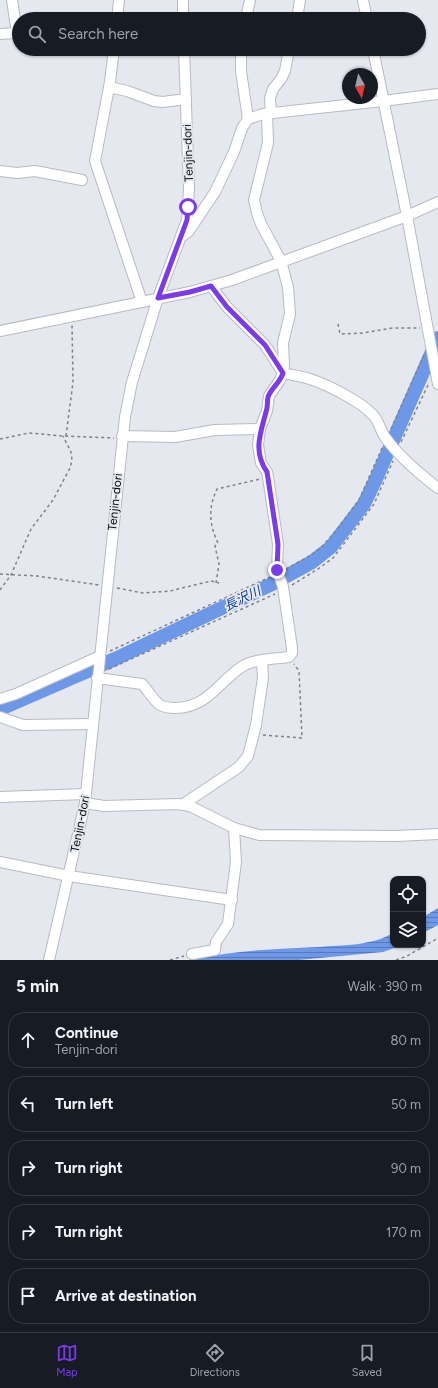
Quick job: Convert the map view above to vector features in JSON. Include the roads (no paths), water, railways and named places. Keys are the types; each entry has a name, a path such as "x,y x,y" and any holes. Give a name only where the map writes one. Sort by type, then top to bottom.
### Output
{"street":[{"path":"12,0 14,12"},
{"path":"118,12 119,0"},
{"path":"182,0 183,12"},
{"path":"247,12 250,0"},
{"path":"298,12 300,0"},
{"path":"363,0 366,12"},
{"path":"0,34 12,34"},
{"path":"113,56 109,87 95,161 142,302"},
{"name":"Tenjin-dori","path":"49,960 69,876 85,798 122,437 132,382 158,298 187,220 188,207 184,56"},
{"path":"241,56 241,71 248,119"},
{"path":"98,675 142,684 160,705 169,708 185,708 196,705 244,665 288,657 292,653 284,588 277,570 278,544 268,477 267,472 261,463 258,445 260,429 267,411 269,396 283,373 283,343 290,314 288,287 282,261 262,224 257,213 254,200 268,143 270,98 273,89 285,71 288,56"},
{"path":"374,56 407,216 438,384"},
{"path":"109,87 163,102 186,99"},
{"path":"181,238 189,231 215,192 234,152 242,128 248,119 269,113 383,102 438,94"},
{"path":"0,170 17,173 35,172 82,180"},
{"path":"0,331 190,292 232,280 407,216 438,202"},
{"path":"211,286 227,307 265,345 283,373 333,389 366,408 375,417 387,439 418,472 438,488"},
{"path":"122,437 175,437 215,430 260,429"},
{"path":"0,699 16,694 100,656"},
{"path":"182,805 239,767 248,756 261,692 263,678 262,661"},
{"path":"0,717 23,725 93,724"},
{"path":"0,797 85,798 104,806 182,805 192,808 234,828 259,835 397,836 438,834"},
{"path":"192,954 214,950 216,942 228,924 236,862 234,828"},
{"path":"0,862 69,876 232,900"}],"water":[{"path":"438,908 438,925 426,931 426,915"},
{"path":"390,934 390,948 394,948 383,952 299,960 193,960 239,952 366,943"}],"waterway":[{"name":"長沢川","path":"0,709 115,659 270,585 312,562 331,547 364,504 438,338"}]}
